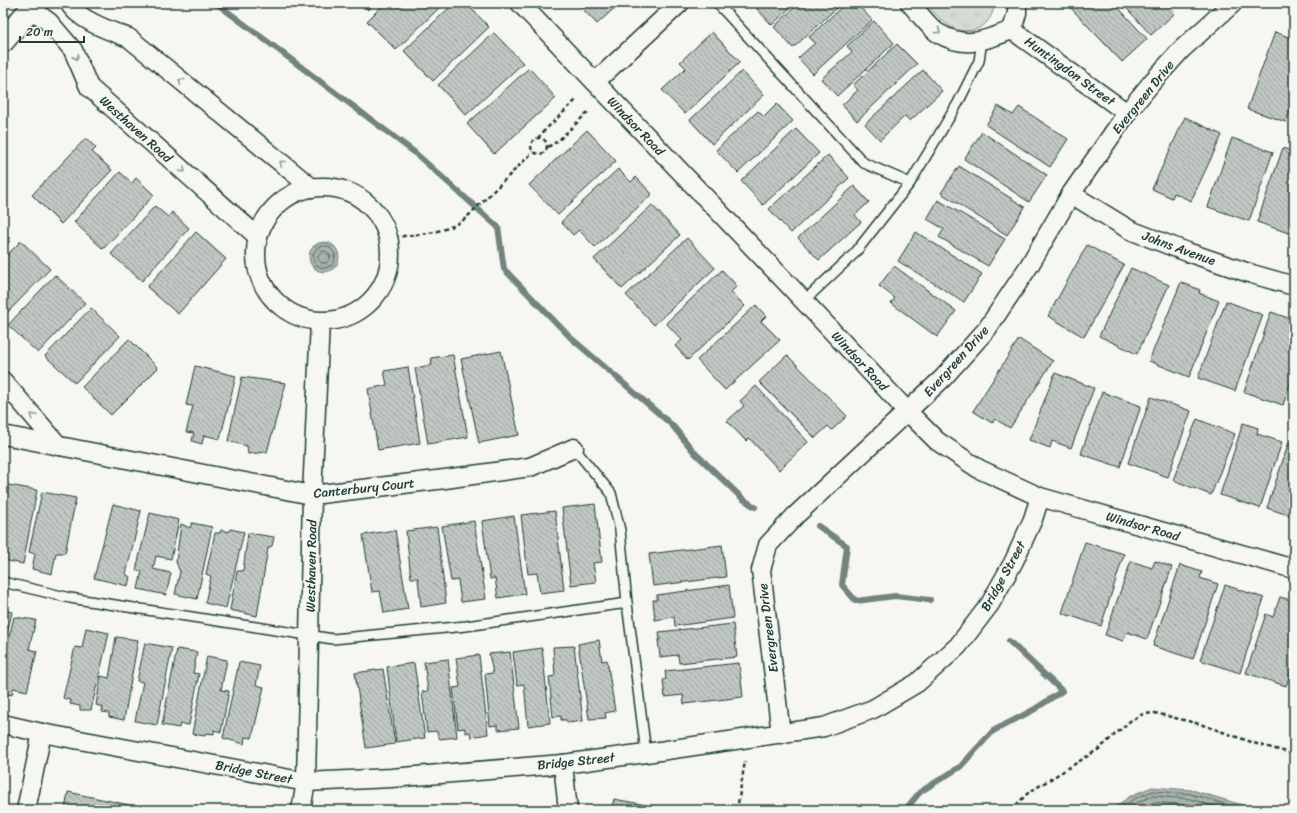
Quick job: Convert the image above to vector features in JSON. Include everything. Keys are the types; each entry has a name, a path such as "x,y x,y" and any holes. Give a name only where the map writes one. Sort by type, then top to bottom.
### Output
{"main road":[{"path":"3,41 34,6"}],"street":[{"path":"69,3 71,8 96,26 129,38 312,188"},
{"name":"Windsor Road","path":"520,3 937,441 979,469 1040,497 1294,569"},
{"path":"595,82 680,3"},
{"name":"Huntingdon Street","path":"910,3 937,32 952,39 968,43 1012,30"},
{"name":"Huntingdon Street","path":"1012,30 1017,13 1017,3"},
{"name":"Evergreen Drive","path":"781,734 761,570 768,545 796,516 943,378 987,329 1029,266 1071,194 1127,113 1182,48 1233,3"},
{"name":"Westhaven Road","path":"34,6 73,50 89,87 258,237"},
{"name":"Huntingdon Street","path":"1012,30 1127,113"},
{"path":"312,188 340,189 366,201 384,223 391,250 387,278 372,302 348,318 320,322 291,315 268,295 256,267 258,237 269,214 288,196 312,188"},
{"name":"Johns Avenue","path":"1071,194 1130,230 1230,267 1294,286"},
{"name":"Westhaven Road","path":"301,810 306,782 312,495 320,322"},
{"path":"3,381 58,446"},
{"name":"Canterbury Court","path":"3,436 312,495 530,467 574,448"},
{"name":"Bridge Street","path":"3,724 42,733 306,782 391,778 563,764 824,727 873,709 917,683 958,646 990,604 1014,561 1033,519 1040,497"},
{"path":"26,810 42,733"},
{"path":"563,764 568,810"}],"lane":[{"path":"717,3 864,163 910,183"},
{"path":"804,301 855,253 910,183 958,103 979,61 982,40"},
{"path":"574,448 611,493 620,530 627,603 646,753"},
{"path":"3,582 70,598 333,639 466,626 627,603"}],"path":[{"path":"533,152 531,145 534,140 538,138 578,99"},
{"path":"533,152 536,154 544,153 548,147 558,141 589,112"},
{"path":"538,138 546,141 548,147"},
{"path":"388,238 429,233 447,229 466,218 533,152"},
{"path":"1011,810 1028,793 1099,749 1130,721 1142,714 1154,713 1200,724 1257,744 1294,754"},
{"path":"737,810 745,761"}],"green space":[{"path":"925,3 994,3 992,14 983,26 964,31 951,27 940,19"}],"water":[{"path":"324,242 335,246 339,257 335,268 324,272 313,268 309,257 313,246"},
{"path":"1152,787 1192,790 1259,810 1110,810 1132,795"}],"building":[{"path":"361,3 375,3 368,10"},
{"path":"385,3 444,3 396,50 367,21"},
{"path":"454,3 466,3 489,27 433,81 404,51"},
{"path":"577,3 620,3 597,24"},
{"path":"762,3 795,3 772,25 756,8"},
{"path":"799,3 842,3 793,48 774,27"},
{"path":"846,3 856,3 872,20 813,74 798,58 815,43 809,37"},
{"path":"1073,3 1114,3 1147,39 1122,62 1069,6"},
{"path":"1122,3 1166,3 1175,13 1151,35"},
{"path":"874,21 894,43 837,96 821,79 852,52 847,46"},
{"path":"712,32 740,62 685,114 662,90 686,68 680,62"},
{"path":"1275,32 1294,39 1294,101 1286,122 1247,109"},
{"path":"494,33 523,63 466,115 438,85"},
{"path":"897,44 917,64 857,121 842,105 858,90 853,85"},
{"path":"529,68 556,98 494,154 467,124"},
{"path":"923,70 942,91 910,121 905,116 880,140 865,124"},
{"path":"742,71 764,95 712,144 690,120"},
{"path":"777,104 793,121 738,173 716,150 758,111 764,117"},
{"path":"998,106 1013,115 1019,107 1068,139 1050,167 986,125"},
{"path":"1185,117 1222,135 1191,201 1174,193 1172,198 1152,189"},
{"path":"796,129 819,153 763,205 741,181"},
{"path":"587,130 616,161 558,215 529,185"},
{"path":"982,132 1047,175 1029,202 964,159"},
{"path":"86,138 96,148 92,152 112,170 61,224 32,195"},
{"path":"1232,138 1273,152 1249,221 1208,207"},
{"path":"1283,148 1294,152 1294,235 1257,222"},
{"path":"828,155 849,178 791,233 769,209"},
{"path":"959,166 1025,207 1007,235 941,193"},
{"path":"618,169 631,182 636,177 652,194 595,247 579,230 573,235 561,222"},
{"path":"120,172 132,183 136,178 154,195 103,249 74,222"},
{"path":"854,186 869,202 855,215 861,222 819,260 798,238"},
{"path":"938,200 1005,239 988,266 939,237 944,229 927,219"},
{"path":"652,205 680,235 622,289 594,259"},
{"path":"155,206 168,217 172,212 189,228 142,281 111,254"},
{"path":"3,232 11,240 3,248"},
{"path":"196,232 226,259 178,314 147,287"},
{"path":"916,232 982,274 964,302 898,261"},
{"path":"687,238 715,268 654,325 626,295"},
{"path":"21,241 50,269 3,317 3,259"},
{"path":"1087,245 1124,265 1084,337 1048,316"},
{"path":"894,266 956,311 937,337 891,303 895,298 879,286"},
{"path":"1131,268 1169,285 1137,354 1099,336"},
{"path":"722,270 737,286 731,292 745,306 688,360 675,346 682,340 666,323"},
{"path":"55,275 85,303 38,353 8,325"},
{"path":"1181,282 1200,290 1199,293 1219,301 1189,377 1149,361"},
{"path":"1226,301 1263,315 1235,391 1198,378"},
{"path":"756,305 766,316 761,321 780,340 725,390 697,360"},
{"path":"91,308 120,336 75,383 45,356"},
{"path":"1271,312 1294,320 1294,372 1283,405 1244,392"},
{"path":"129,339 158,368 111,415 82,387"},
{"path":"1019,339 1053,361 1010,428 995,419 992,423 973,411"},
{"path":"501,351 519,435 479,443 461,359"},
{"path":"453,355 468,437 428,444 415,368 432,365 431,358"},
{"path":"787,355 847,416 832,430 828,426 815,438 759,382"},
{"path":"195,366 236,376 220,439 204,435 202,444 192,441 194,433 186,432 193,406 186,405"},
{"path":"408,367 420,443 378,450 368,389 387,385 384,371"},
{"path":"1055,373 1094,388 1071,448 1052,441 1050,448 1029,440"},
{"path":"242,377 286,383 267,452 248,454 247,446 228,441"},
{"path":"756,386 808,442 779,470 749,438 746,441 727,421 744,406 740,401"},
{"path":"1102,392 1141,406 1120,467 1081,454"},
{"path":"1151,397 1191,411 1168,477 1128,463"},
{"path":"1197,419 1235,434 1211,495 1173,480"},
{"path":"1243,423 1258,428 1257,434 1282,442 1260,508 1220,495"},
{"path":"1289,442 1294,444 1294,517 1267,508"},
{"path":"3,484 37,490 23,564 3,560"},
{"path":"42,492 76,498 65,553 56,553 52,574 32,569 35,554 29,552"},
{"path":"113,504 141,511 126,574 130,577 128,586 94,578"},
{"path":"595,504 602,562 593,563 596,582 571,585 562,508"},
{"path":"555,511 564,590 540,593 537,573 528,574 521,515"},
{"path":"150,513 179,520 171,559 156,556 153,569 171,573 166,595 138,589 142,571 136,570"},
{"path":"514,516 525,594 498,598 495,578 490,579 482,521"},
{"path":"474,521 486,599 461,602 458,580 451,581 442,526"},
{"path":"192,523 212,527 197,599 175,594 180,572 176,562 181,524 190,528"},
{"path":"437,527 446,603 421,607 418,578 411,578 406,531"},
{"path":"230,529 244,532 226,608 205,603 211,576 206,574 215,533 220,533 221,530 229,532"},
{"path":"395,530 408,609 384,613 380,591 372,592 363,535"},
{"path":"248,533 274,537 272,546 268,548 257,616 230,610 237,571 243,571"},
{"path":"1085,542 1124,554 1101,626 1062,613"},
{"path":"722,545 726,577 653,586 649,554"},
{"path":"1131,561 1152,568 1155,561 1172,567 1147,639 1127,632 1123,641 1105,635"},
{"path":"1180,565 1202,572 1200,578 1218,584 1193,659 1153,646"},
{"path":"729,585 733,618 675,626 674,617 655,620 653,600 657,600 657,595"},
{"path":"1225,585 1264,598 1240,673 1200,660"},
{"path":"1280,597 1294,601 1294,663 1286,686 1246,673 1266,614 1273,617"},
{"path":"3,610 12,612 3,651"},
{"path":"14,617 36,620 29,649 37,651 27,691 13,688 12,695 3,693 3,663"},
{"path":"733,624 737,657 679,663 678,655 660,657 658,640 660,640 659,632"},
{"path":"86,628 109,633 91,710 80,710 80,706 70,704 71,700 63,698 75,647 82,648"},
{"path":"116,637 138,640 124,720 109,717 109,713 102,712 103,707 96,705 101,676 109,678"},
{"path":"599,640 602,661 607,660 615,711 605,713 606,718 589,719 578,644"},
{"path":"145,643 172,648 157,725 135,721 143,682 137,681"},
{"path":"574,646 583,721 567,723 567,720 561,720 561,716 553,717 549,677 555,676 553,647"},
{"path":"542,648 550,723 528,726 524,684 517,685 513,652"},
{"path":"177,649 197,652 193,673 199,674 189,725 180,724 179,728 162,725"},
{"path":"510,652 519,728 498,730 498,725 490,726 485,674 493,673 489,654"},
{"path":"479,655 488,734 471,737 470,732 465,733 465,728 458,729 453,688 460,687 456,658"},
{"path":"207,656 227,660 221,690 229,691 221,732 214,730 214,734 206,733 205,736 192,734"},
{"path":"448,659 457,737 440,739 436,731 427,732 422,692 428,691 424,662"},
{"path":"239,662 260,666 256,685 264,687 252,738 245,737 244,744 223,738"},
{"path":"414,663 425,738 396,742 387,667"},
{"path":"739,663 743,697 684,704 683,695 665,697 663,680 666,679 665,671"},
{"path":"383,669 395,744 366,748 355,673"},
{"path":"68,792 153,810 65,810"},
{"path":"614,799 673,810 611,810"}],"waterway":[{"path":"216,3 414,152 498,227 504,269 571,338 672,425 695,453 743,499 755,507"},
{"path":"818,526 847,546 842,585 856,601 895,596 930,600"},
{"path":"905,810 920,792 960,767 993,731 1035,709 1062,691 1009,641"}]}
